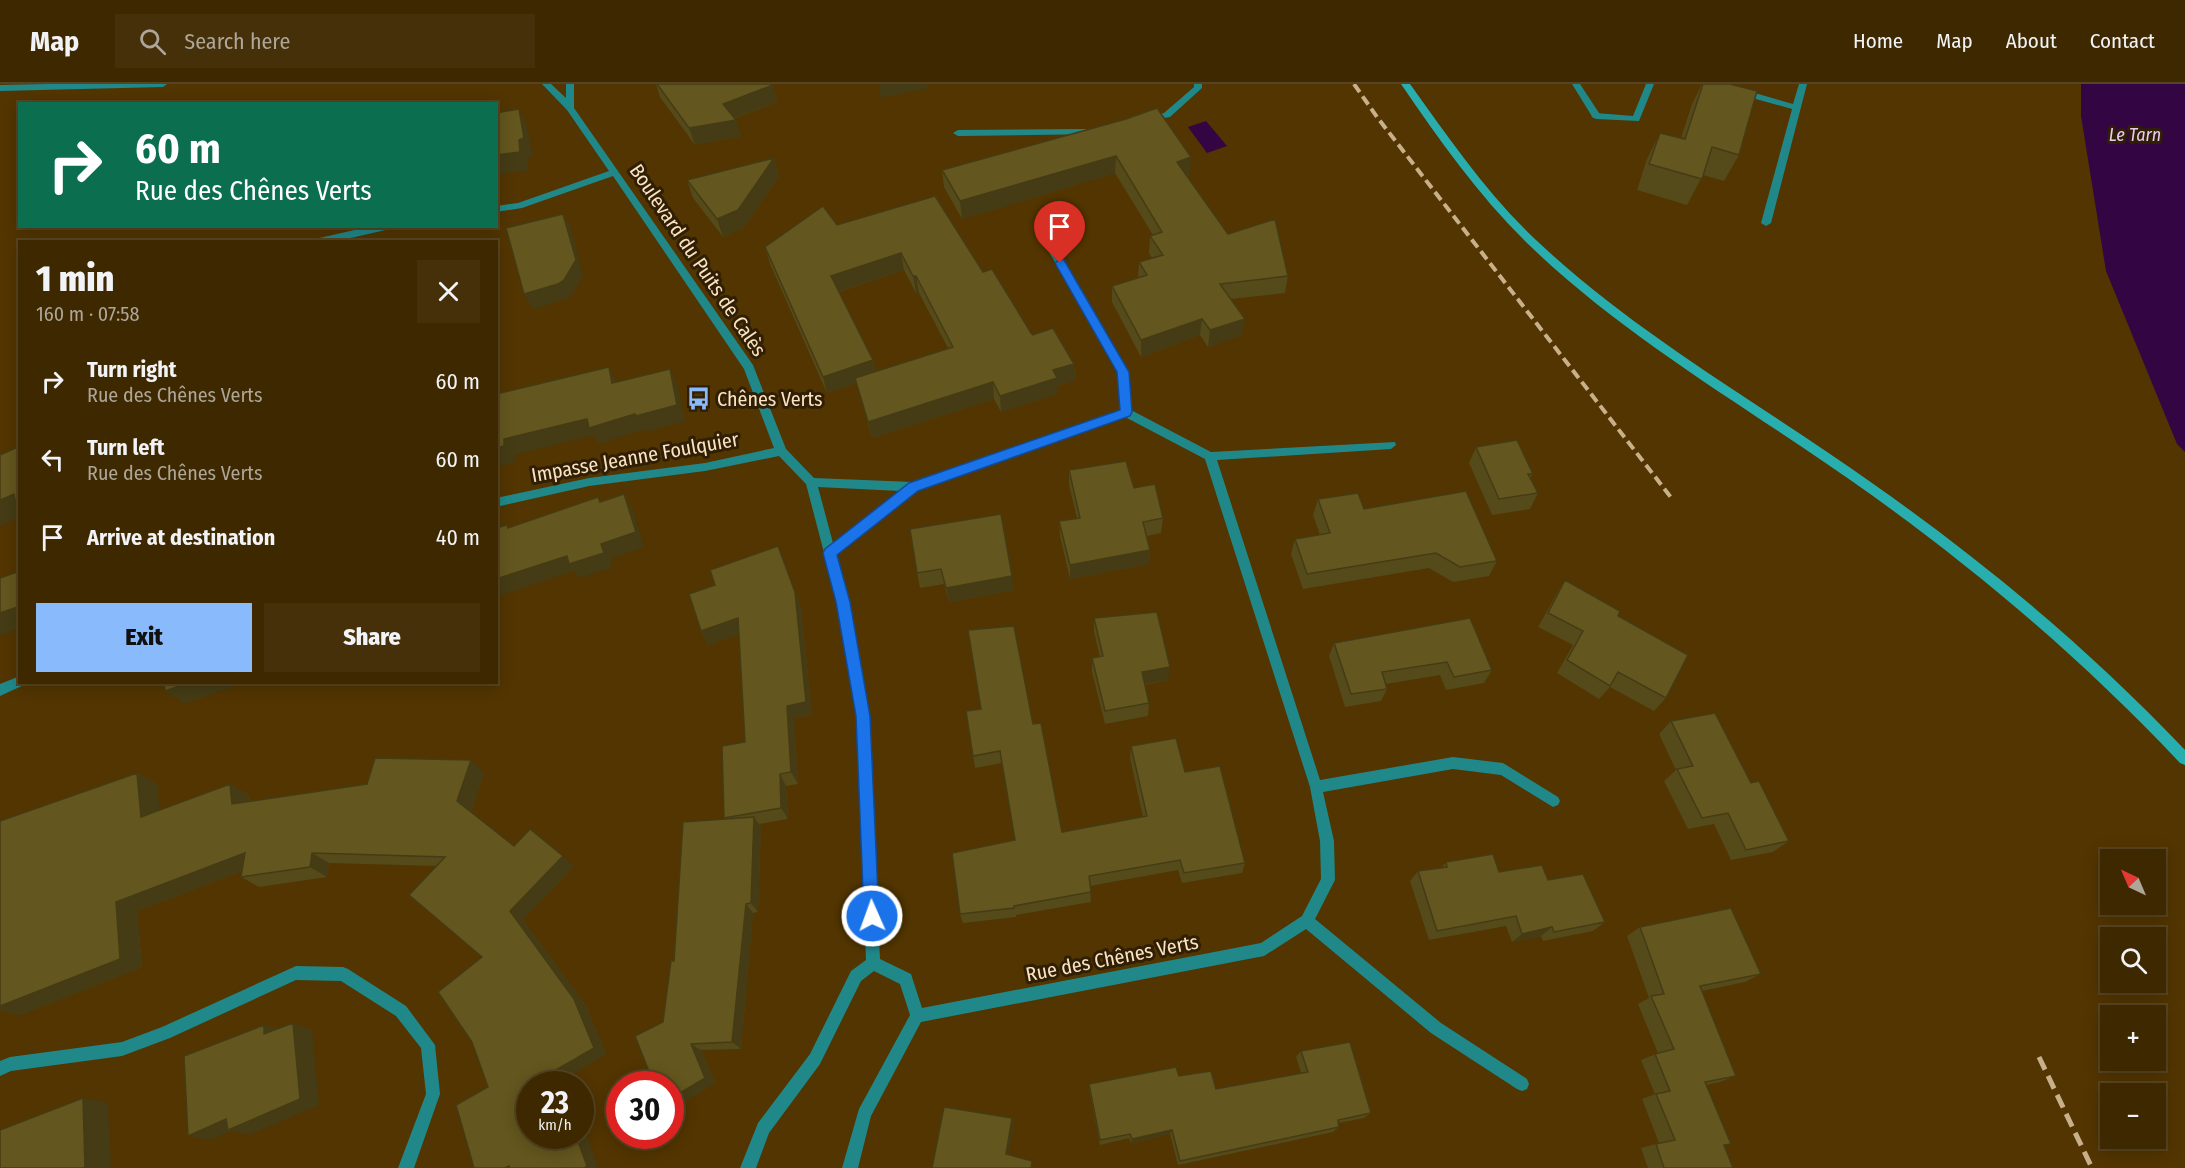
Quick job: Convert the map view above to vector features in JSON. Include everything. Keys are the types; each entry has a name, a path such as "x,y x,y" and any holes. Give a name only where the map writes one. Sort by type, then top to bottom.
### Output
{"main road":[{"path":"1405,84 1480,186 1531,242 1587,291 1645,334 1832,460 1963,556 2068,644 2151,722 2185,759"}],"street":[{"path":"0,88 163,84"},
{"name":"Boulevard du Puits de Calès","path":"546,84 570,108 749,368 781,451 811,482 843,602 863,716 873,963"},
{"path":"570,84 570,108"},
{"path":"1145,121 1167,115 1198,88 1198,84"},
{"path":"1576,84 1596,116 1636,119 1650,84"},
{"path":"1736,84 1735,90 1798,108"},
{"path":"1766,222 1803,84"},
{"path":"958,133 1101,132"},
{"path":"498,209 519,206 615,172"},
{"path":"324,240 381,228"},
{"path":"1050,245 1123,372 1126,412"},
{"path":"830,553 913,487 1126,412 1210,456 1391,445"},
{"name":"Impasse Jeanne Foulquier","path":"498,503 589,482 705,467 781,451"},
{"name":"Rue des Chênes Verts","path":"917,1016 1264,949 1307,921 1328,880 1327,841 1316,787 1210,456"},
{"path":"811,482 913,487"},
{"path":"0,690 18,682"},
{"path":"1316,787 1453,764 1503,769 1553,801"},
{"path":"1307,921 1436,1028 1522,1084"},
{"path":"748,1168 763,1128 815,1059 856,976 873,963 906,979 917,1016 864,1114 850,1168"},
{"path":"0,1069 10,1064 122,1049 165,1033 296,973 343,974 401,1011 428,1045 433,1094 406,1168"}],"water":[{"name":"Le Tarn","path":"2081,84 2185,84 2185,452 2177,444 2106,271 2081,116"},
{"path":"1206,121 1227,146 1207,153 1188,127"}],"building":[{"path":"657,84 773,85 723,104 736,120 689,128"},
{"path":"1703,84 1730,84 1757,91 1739,155 1712,147 1702,179 1649,164 1660,133 1685,139"},
{"path":"1157,108 1191,157 1177,162 1228,234 1275,219 1288,276 1220,284 1245,319 1210,330 1202,319 1141,340 1112,286 1147,275 1139,262 1163,255 1150,236 1162,232 1116,156 960,201 942,170 1126,119"},
{"path":"519,109 524,138 519,140 520,152 498,155 498,113"},
{"path":"774,158 738,210 717,219 687,180"},
{"path":"935,196 983,272 992,269 1031,333 1033,335 1053,328 1074,364 1053,370 1057,378 1000,396 993,382 868,422 855,378 953,347 916,276 913,276 901,253 831,276 873,360 823,377 765,247 823,206 837,225"},
{"path":"563,214 576,260 564,280 558,284 524,294 506,228"},
{"path":"609,367 612,383 670,369 677,405 636,416 635,414 589,428 587,419 504,439 504,446 498,448 498,394"},
{"path":"1517,440 1533,474 1528,474 1538,493 1499,499 1476,447"},
{"path":"18,447 18,516 14,494 0,500 0,455"},
{"path":"1126,461 1134,488 1155,484 1163,518 1143,522 1150,550 1070,565 1059,521 1080,518 1069,470"},
{"path":"1466,491 1497,561 1460,567 1436,553 1307,574 1295,539 1330,533 1318,499 1358,493 1364,509"},
{"path":"624,494 636,532 601,544 604,553 569,564 567,556 498,578 498,527 507,525 508,528 598,497 600,502"},
{"path":"1001,514 1012,576 946,588 941,569 917,573 910,529"},
{"path":"778,546 795,592 806,702 787,706 791,772 780,774 781,808 724,818 722,746 745,742 738,618 701,631 689,594 715,585 710,570"},
{"path":"18,572 18,607 0,613 0,578"},
{"path":"1565,580 1620,611 1618,616 1688,655 1666,698 1618,672 1610,686 1567,660 1583,631 1548,613"},
{"path":"1157,612 1170,667 1142,672 1149,703 1105,711 1092,658 1103,656 1094,618"},
{"path":"1470,618 1492,670 1454,677 1447,662 1382,672 1387,689 1351,694 1334,643"},
{"path":"1014,626 1033,724 1041,723 1062,832 1147,816 1131,746 1176,738 1185,772 1220,766 1245,863 1184,873 1180,860 1089,876 1091,892 1014,906 1014,908 960,914 952,853 1015,840 1000,751 973,756 966,711 981,709 968,630"},
{"path":"164,684 184,684 165,691"},
{"path":"1715,713 1751,783 1759,781 1789,841 1746,850 1728,813 1702,818 1677,769 1693,766 1671,721"},
{"path":"375,758 471,760 457,801 514,846 530,829 563,856 510,911 574,999 594,1048 554,1071 516,1071 516,1149 581,1149 587,1166 584,1168 509,1168 509,1166 474,1168 456,1105 488,1087 472,1042 438,992 482,957 409,895 445,857 312,853 310,867 241,877 245,853 116,902 120,959 0,1006 0,821 137,773 141,817 230,784 232,804 367,784"},
{"path":"754,817 751,903 746,904 732,1042 691,1044 705,1078 684,1091 684,1071 649,1071 635,1036 663,1022 671,961 674,961 683,822"},
{"path":"1493,854 1499,872 1542,865 1548,880 1583,874 1605,922 1554,932 1552,927 1522,934 1516,916 1437,931 1418,871 1447,867 1446,862"},
{"path":"1731,908 1761,974 1700,986 1736,1076 1705,1082 1731,1144 1724,1145 1733,1168 1664,1168 1656,1144 1675,1140 1656,1094 1670,1091 1655,1054 1674,1049 1651,996 1664,994 1640,927"},
{"path":"293,1023 300,1099 228,1130 226,1119 188,1136 184,1056 264,1025 264,1034"},
{"path":"1350,1042 1371,1113 1338,1120 1339,1127 1180,1161 1172,1130 1132,1139 1130,1134 1100,1140 1089,1084 1176,1067 1179,1076 1211,1071 1216,1089 1308,1072 1301,1051"},
{"path":"83,1098 85,1167 0,1168 0,1130"},
{"path":"944,1107 1012,1118 1006,1154 1032,1161 1031,1168 932,1168"}],"railway":[{"path":"1354,84 1377,117 1673,500"},
{"path":"2039,1057 2092,1168"}],"place":[{"name":"Chênes Verts","path":"699,399"}],"route":[{"path":"872,916 863,716 843,602 830,553 913,487 1126,412 1123,372 1060,263"}]}
